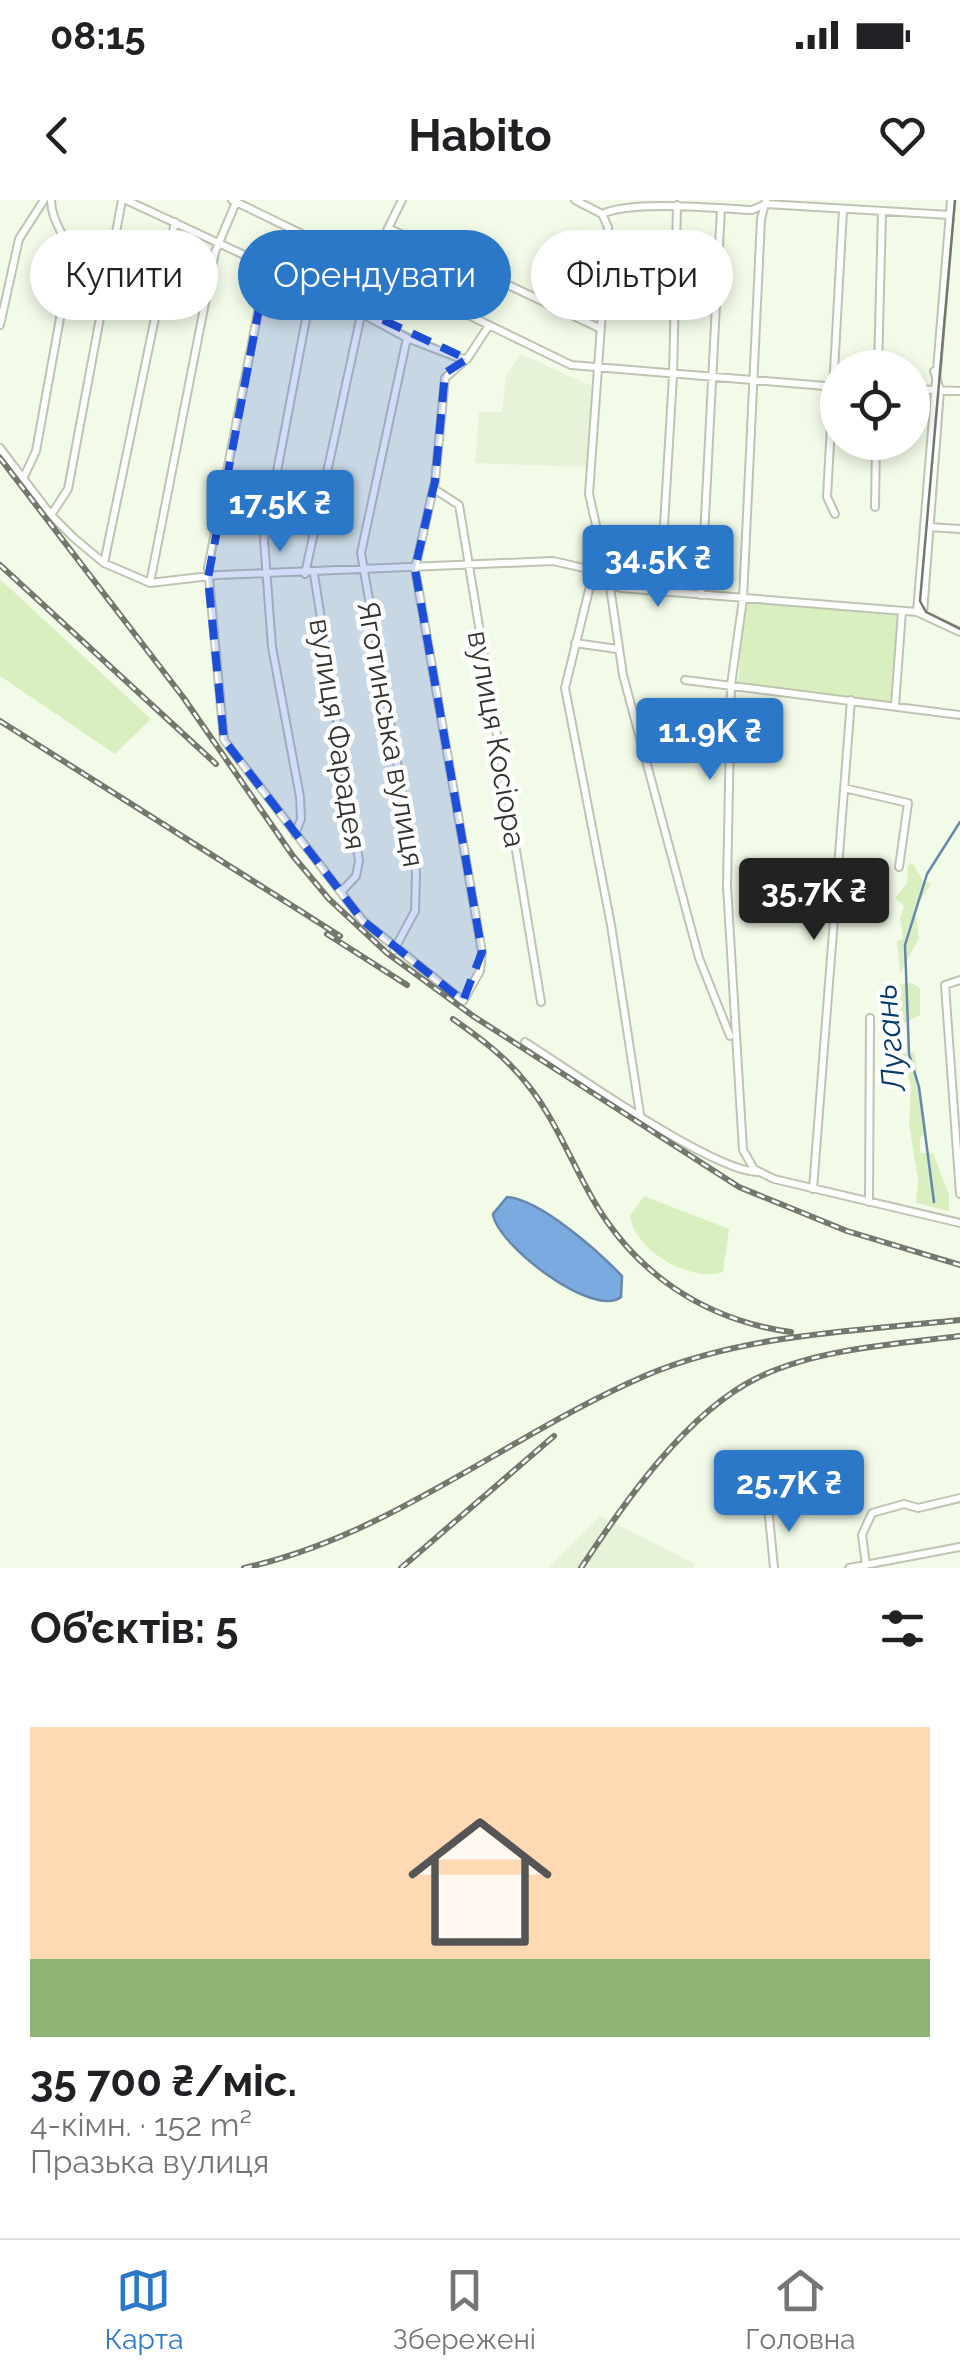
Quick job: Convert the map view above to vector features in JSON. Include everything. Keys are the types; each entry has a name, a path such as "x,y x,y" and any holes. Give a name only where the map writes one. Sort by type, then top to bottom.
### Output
{"street":[{"path":"0,325 19,238 47,200"},
{"path":"23,479 36,451 70,263 68,247 54,225 47,200"},
{"path":"51,515 68,489 124,200 193,230"},
{"path":"402,200 388,228 599,328"},
{"path":"575,200 602,214 608,227 589,494 610,587 617,649 699,958 733,1044"},
{"path":"920,612 936,390 934,372 951,200"},
{"path":"238,251 218,241 235,201 294,230"},
{"path":"602,214 630,202 752,210 766,202 950,216"},
{"path":"756,1171 743,1150 733,1044 727,886 731,685 743,599 761,219 766,202"},
{"path":"660,592 673,376 677,206"},
{"path":"701,596 721,208"},
{"path":"752,210 761,219"},
{"path":"837,350 843,210"},
{"path":"878,350 882,212"},
{"path":"104,563 174,222"},
{"path":"150,583 202,320"},
{"path":"258,320 208,578 224,740 295,834 344,890 363,922 463,1001 480,971 481,944 414,570 434,489 447,372 467,360 488,327"},
{"path":"295,834 301,818 300,797 264,573 265,530 306,320"},
{"name":"вулиця Фарадея","path":"344,890 356,876 359,861 310,574 360,320"},
{"path":"371,320 467,360"},
{"path":"474,320 559,360 598,370 820,386"},
{"name":"Яготинська вулиця","path":"394,950 415,911 416,872 362,572 366,514 407,338"},
{"path":"930,390 960,391"},
{"path":"0,448 51,515 104,563 150,583 264,573 414,570 553,561 588,568 604,564"},
{"path":"830,460 827,497 835,514"},
{"path":"875,507 876,460"},
{"name":"вулиця Косіора","path":"434,489 459,506 541,1002"},
{"path":"926,527 960,529"},
{"path":"588,568 592,578 565,688 612,925 640,1114"},
{"path":"592,578 610,587 920,612 960,632"},
{"path":"895,706 902,611"},
{"path":"575,643 617,649"},
{"path":"685,680 960,715"},
{"path":"812,1188 851,700"},
{"path":"844,788 908,802 900,867"},
{"path":"960,980 945,984 960,1194"},
{"path":"869,1202 870,1018"},
{"path":"526,1042 729,1165 960,1223"},
{"path":"866,1564 862,1534 872,1513 904,1504 918,1508 960,1498"},
{"path":"768,1506 774,1568"},
{"path":"849,1568 960,1547"}],"highlighted area":[{"path":"267,266 467,359 445,373 435,481 415,569 482,952 463,1001 363,921 224,740 208,578"}],"shaded area":[{"path":"521,354 592,386 589,467 475,463 479,412 502,412 506,376"},
{"path":"600,1516 695,1564 693,1568 548,1568"}],"green space":[{"path":"0,579 151,719 115,754 0,676"},
{"path":"745,602 900,613 892,702 738,683"},
{"path":"913,864 923,881 931,884 915,909 919,938 900,973 897,941 903,938 900,918 904,906 895,898 907,883 908,865"},
{"path":"911,983 920,988 920,1015 899,1026 892,993 898,985"},
{"path":"914,1052 927,1134 920,1137 920,1153 933,1153 949,1195 949,1211 916,1203 918,1179 909,1124 911,1085 899,1054"},
{"path":"644,1196 729,1229 723,1272 696,1273 653,1252 634,1229 630,1216"}],"water":[{"path":"507,1197 536,1207 599,1254 622,1276 621,1297 608,1301 590,1298 527,1259 510,1243 493,1214"}],"waterway":[{"name":"Лугань","path":"934,1202 919,1087 909,1054 905,945 927,874 960,822"}],"tram line":[{"path":"955,200 920,601 926,612 960,629"}],"railway":[{"path":"0,458 183,697 293,856 329,899 387,953 473,1016 739,1187 847,1231 960,1265"},
{"path":"0,565 216,764"},
{"path":"0,721 340,936"},
{"path":"327,934 407,985"},
{"path":"453,1019 483,1041 527,1084 608,1223 650,1270 674,1288 729,1317 791,1332"},
{"path":"244,1568 298,1553 350,1532 401,1508 596,1399 684,1361 801,1336 960,1320"},
{"path":"581,1568 681,1436 706,1413 757,1378 804,1360 856,1349 960,1336"},
{"path":"401,1568 554,1436"}]}
